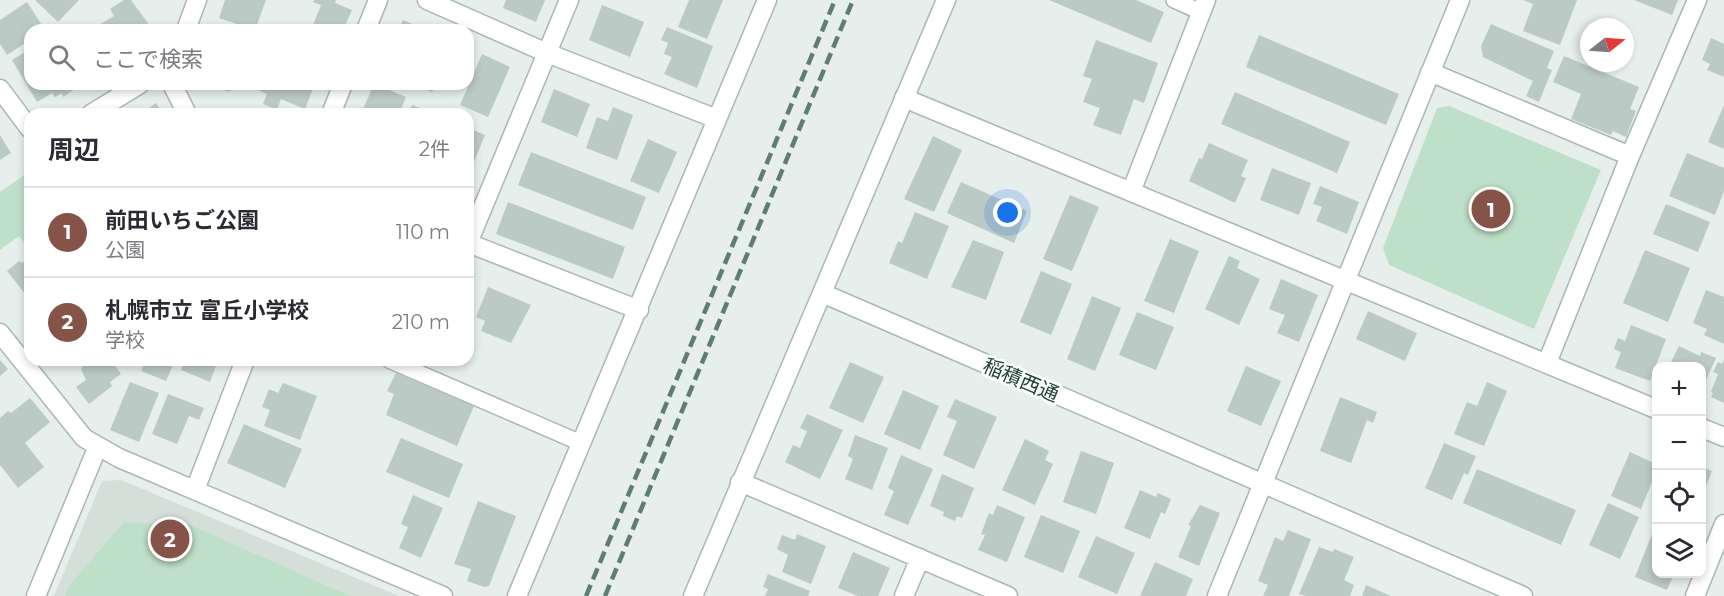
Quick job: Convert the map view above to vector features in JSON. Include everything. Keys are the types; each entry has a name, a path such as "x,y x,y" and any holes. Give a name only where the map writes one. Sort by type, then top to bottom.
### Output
{"street":[{"path":"188,24 197,0"},
{"path":"368,24 378,0"},
{"path":"427,0 547,53 717,119"},
{"path":"474,229 569,0"},
{"path":"518,596 767,0"},
{"path":"693,596 946,0"},
{"path":"1217,596 1460,0"},
{"path":"1547,363 1630,156 1697,0"},
{"path":"1131,192 1204,6"},
{"path":"1430,72 1630,156"},
{"path":"0,89 24,121"},
{"path":"101,108 130,90"},
{"path":"175,90 184,108"},
{"path":"333,108 341,90"},
{"path":"904,98 1652,407"},
{"path":"474,245 639,310"},
{"name":"稲積西通","path":"822,293 1523,596"},
{"path":"0,333 24,363"},
{"path":"26,366 84,438 98,446 443,596"},
{"path":"195,490 243,366"},
{"path":"1706,430 1724,437"},
{"path":"36,596 98,446"},
{"path":"740,482 1008,596"},
{"path":"1695,596 1724,524"},
{"path":"904,596 920,558"}],"lane":[{"path":"1174,0 1204,6"},
{"path":"402,366 581,442"}],"shaded area":[{"path":"121,480 399,596 54,596 102,481"}],"green space":[{"path":"1449,106 1601,170 1534,329 1389,265 1383,248 1437,108"},
{"path":"24,175 24,242 19,236 0,250 0,192"},
{"path":"123,523 188,524 350,596 65,596 68,587"}],"building":[{"path":"35,0 79,0 58,22"},
{"path":"124,0 131,0 149,24 101,24 114,16 110,9"},
{"path":"225,0 266,0 257,24 237,24 219,18"},
{"path":"314,0 336,0 335,3 352,10 346,24 313,24 321,5 313,2"},
{"path":"506,0 545,0 536,22 503,8"},
{"path":"689,0 723,0 707,39 678,27"},
{"path":"1049,0 1136,0 1164,12 1151,43"},
{"path":"1523,0 1577,0 1560,45 1523,31 1533,4"},
{"path":"1634,0 1678,0 1672,15"},
{"path":"27,2 41,24 24,24 24,44 7,55 0,44 0,20"},
{"path":"602,5 644,22 630,57 589,40"},
{"path":"403,20 413,24 401,24"},
{"path":"1491,24 1554,51 1547,68 1552,70 1539,102 1526,96 1533,81 1483,57 1481,46"},
{"path":"667,27 713,46 697,88 664,74 672,57 664,54 668,43 661,40"},
{"path":"1259,35 1399,94 1386,125 1246,67"},
{"path":"1711,38 1724,44 1724,77 1707,70 1710,64 1702,60"},
{"path":"1096,40 1158,63 1144,103 1134,99 1121,135 1093,125 1100,108 1083,102 1092,79 1083,76"},
{"path":"24,53 24,80 12,60"},
{"path":"482,54 510,67 488,117 474,111 474,108 460,105 466,90 474,90 474,73"},
{"path":"1564,56 1580,63 1580,72 1603,72 1639,87 1630,109 1636,111 1626,137 1613,131 1611,135 1571,119 1581,94 1553,82"},
{"path":"554,89 590,104 577,137 541,122"},
{"path":"30,90 74,90 63,97 62,93 55,97 52,93 37,102"},
{"path":"258,90 313,90 305,108 281,99 278,108 272,108 263,104 267,94"},
{"path":"371,90 389,90 406,97 401,108 364,108"},
{"path":"1235,92 1350,142 1337,173 1221,124"},
{"path":"156,103 159,108 149,108"},
{"path":"1724,105 1724,149 1708,142"},
{"path":"613,107 633,115 617,160 586,148 597,117 608,121"},
{"path":"474,130 485,135 474,162"},
{"path":"0,135 11,153 0,160"},
{"path":"933,136 962,150 934,212 904,199"},
{"path":"648,139 677,152 659,193 630,181"},
{"path":"1209,143 1248,160 1241,176 1246,178 1235,203 1189,181 1199,158 1202,159"},
{"path":"531,152 646,197 633,230 518,185"},
{"path":"1687,153 1724,168 1724,191 1715,215 1669,196"},
{"path":"1272,168 1311,183 1299,215 1260,200"},
{"path":"961,182 1027,211 1014,243 947,213"},
{"path":"1320,186 1359,202 1347,234 1316,221 1322,207 1313,204"},
{"path":"1070,195 1099,207 1072,271 1043,259"},
{"path":"508,202 625,247 613,279 496,234"},
{"path":"1666,204 1710,222 1698,252 1653,234"},
{"path":"915,212 949,226 927,279 889,263 898,241 902,243"},
{"path":"1170,239 1199,251 1174,313 1144,301"},
{"path":"973,240 1004,252 986,300 951,287"},
{"path":"1645,250 1690,268 1668,322 1623,303"},
{"path":"1229,256 1240,261 1237,268 1260,279 1239,325 1205,309"},
{"path":"19,261 24,262 24,292 7,271"},
{"path":"1041,271 1072,284 1051,335 1020,322"},
{"path":"1281,279 1318,295 1299,342 1277,333 1285,315 1269,309"},
{"path":"488,287 531,305 511,343 481,331 485,321 476,317"},
{"path":"1706,290 1724,297 1724,344 1704,335 1707,329 1693,323"},
{"path":"1092,296 1121,308 1095,371 1067,359"},
{"path":"1368,311 1417,333 1405,361 1356,339"},
{"path":"1137,312 1174,327 1156,370 1119,355"},
{"path":"1631,325 1666,339 1657,362 1652,362 1650,381 1615,368 1621,352 1614,349 1618,338 1625,341"},
{"path":"1679,346 1700,356 1701,352 1716,358 1706,380 1706,362 1671,362"},
{"path":"0,360 8,369 0,376"},
{"path":"1724,360 1724,403 1711,397 1713,393 1711,392 1718,374 1713,372 1718,362 1722,364"},
{"path":"850,362 884,377 863,423 829,408"},
{"path":"83,366 115,366 121,374 110,382 112,386 89,404 76,387 86,380 81,369"},
{"path":"143,366 172,366 166,381 141,371"},
{"path":"183,366 216,366 210,382 181,370"},
{"path":"1246,366 1281,381 1261,426 1227,411"},
{"path":"396,373 474,406 457,446 386,415 394,394 387,391"},
{"path":"130,382 159,393 139,442 110,430"},
{"path":"1487,382 1507,391 1484,446 1454,434 1467,402 1477,406"},
{"path":"283,383 317,396 300,440 264,426 270,410 262,407 269,389 278,393"},
{"path":"903,390 939,406 920,450 884,434"},
{"path":"168,394 204,408 199,420 189,416 177,444 152,434"},
{"path":"1340,397 1377,412 1373,423 1367,420 1351,463 1320,451"},
{"path":"30,398 50,422 25,443 44,467 18,488 0,465 0,418 8,411 11,413"},
{"path":"955,399 997,417 974,469 943,455 957,421 947,417"},
{"path":"807,414 843,430 820,479 785,462 793,445 800,448 807,431 800,428"},
{"path":"244,424 302,449 285,488 227,463"},
{"path":"855,435 888,448 872,490 845,479 853,459 848,456"},
{"path":"401,438 463,464 449,498 386,472"},
{"path":"1025,439 1049,451 1045,460 1053,464 1035,505 1002,490"},
{"path":"1444,443 1476,456 1468,475 1464,473 1452,500 1425,488"},
{"path":"1081,451 1114,463 1096,514 1063,502"},
{"path":"1630,452 1652,462 1652,482 1641,509 1611,496"},
{"path":"901,455 933,469 908,525 884,515 894,491 888,488"},
{"path":"1477,469 1576,510 1561,545 1463,503"},
{"path":"1706,469 1712,471 1706,486"},
{"path":"942,474 974,488 962,518 957,516 955,521 943,516 944,512 930,506"},
{"path":"1140,490 1156,497 1158,493 1171,499 1165,514 1161,512 1150,539 1124,528"},
{"path":"413,495 443,508 421,558 399,548 408,527 401,524"},
{"path":"478,501 516,516 489,586 484,587 467,581 471,569 454,564"},
{"path":"1608,503 1639,517 1620,559 1589,545"},
{"path":"997,505 1025,517 1007,562 978,550 985,535 981,534 989,513 993,515"},
{"path":"1200,505 1220,513 1199,566 1178,557 1191,526 1188,525"},
{"path":"1041,515 1080,531 1063,573 1024,557"},
{"path":"1288,530 1311,539 1289,596 1263,596 1268,585 1258,581 1275,537 1283,541"},
{"path":"797,534 826,546 811,584 782,572 788,555 777,549 782,535 795,540"},
{"path":"1652,534 1652,578 1672,578 1667,590 1635,577"},
{"path":"1096,536 1135,553 1117,594 1078,577"},
{"path":"1319,547 1333,552 1334,549 1354,557 1344,580 1354,585 1350,596 1299,594"},
{"path":"853,552 890,568 878,596 858,596 838,588"},
{"path":"1155,562 1193,579 1186,596 1140,596"},
{"path":"768,574 810,591 808,596 765,596 768,589 763,587"},
{"path":"1366,585 1391,596 1362,596"}],"railway":[{"path":"586,596 835,0"},
{"path":"605,596 853,0"}],"place":[{"name":"前田いちご公園","path":"1491,209"},
{"name":"札幌市立 富丘小学校","path":"170,539"}]}
